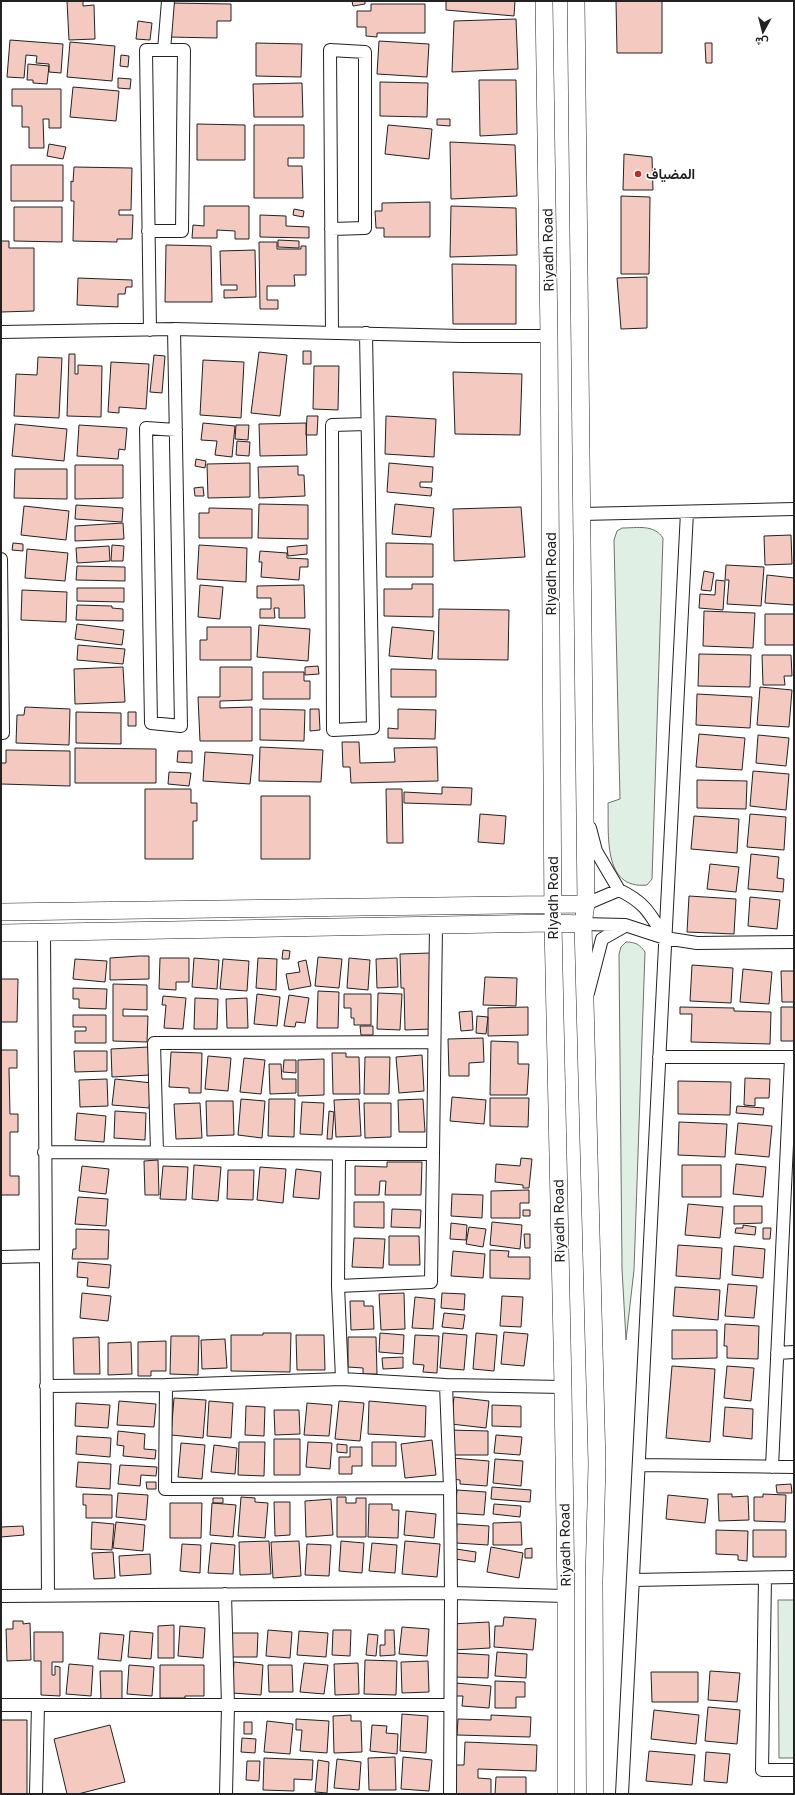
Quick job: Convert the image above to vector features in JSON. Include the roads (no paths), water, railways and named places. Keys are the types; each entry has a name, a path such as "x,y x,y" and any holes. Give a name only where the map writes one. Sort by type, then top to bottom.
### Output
{"street":[{"path":"164,50 168,1"},
{"name":"Riyadh Road","path":"544,1 550,336 553,923 566,1596 566,1794"},
{"path":"576,1 586,904 583,924 597,1464 594,1581 595,1794"},
{"path":"148,231 182,231 184,50 146,50 148,231 150,330"},
{"path":"331,229 365,228 365,52 330,50 331,229 332,333"},
{"path":"1,332 174,329 461,336 550,336"},
{"path":"174,329 176,430 181,703 181,726 151,723 146,428 176,430"},
{"path":"366,333 373,728 333,730 332,425 367,424"},
{"path":"582,514 794,509"},
{"path":"622,1794 687,512"},
{"path":"1,559 4,733 1,733"},
{"path":"584,811 596,851 619,890 631,896 646,907 666,938"},
{"path":"1,912 554,903 586,904 619,890"},
{"path":"1,933 553,923 625,925 666,938 697,943 794,942"},
{"path":"586,1002 602,939 625,925"},
{"path":"338,1286 431,1282 436,926"},
{"path":"646,932 658,926"},
{"path":"44,932 44,1256 48,1595"},
{"path":"157,1152 154,1043 434,1042"},
{"path":"659,1057 793,1058 790,1162 777,1352 772,1467"},
{"path":"44,1152 433,1154"},
{"path":"339,1154 338,1286 342,1379"},
{"path":"1,1257 44,1256"},
{"path":"777,1352 794,1352"},
{"path":"46,1386 166,1386 342,1379 446,1385 563,1387"},
{"path":"446,1385 450,1488 450,1794"},
{"path":"166,1386 165,1489 450,1488"},
{"path":"639,1465 794,1467"},
{"path":"633,1580 794,1577"},
{"path":"765,1578 762,1770 794,1770"},
{"path":"1,1596 451,1593 566,1596"},
{"path":"225,1594 228,1706 226,1794"},
{"path":"1,1705 450,1705"},
{"path":"36,1794 38,1705"}],"place":[{"name":"المضياف","path":"638,174"}]}
